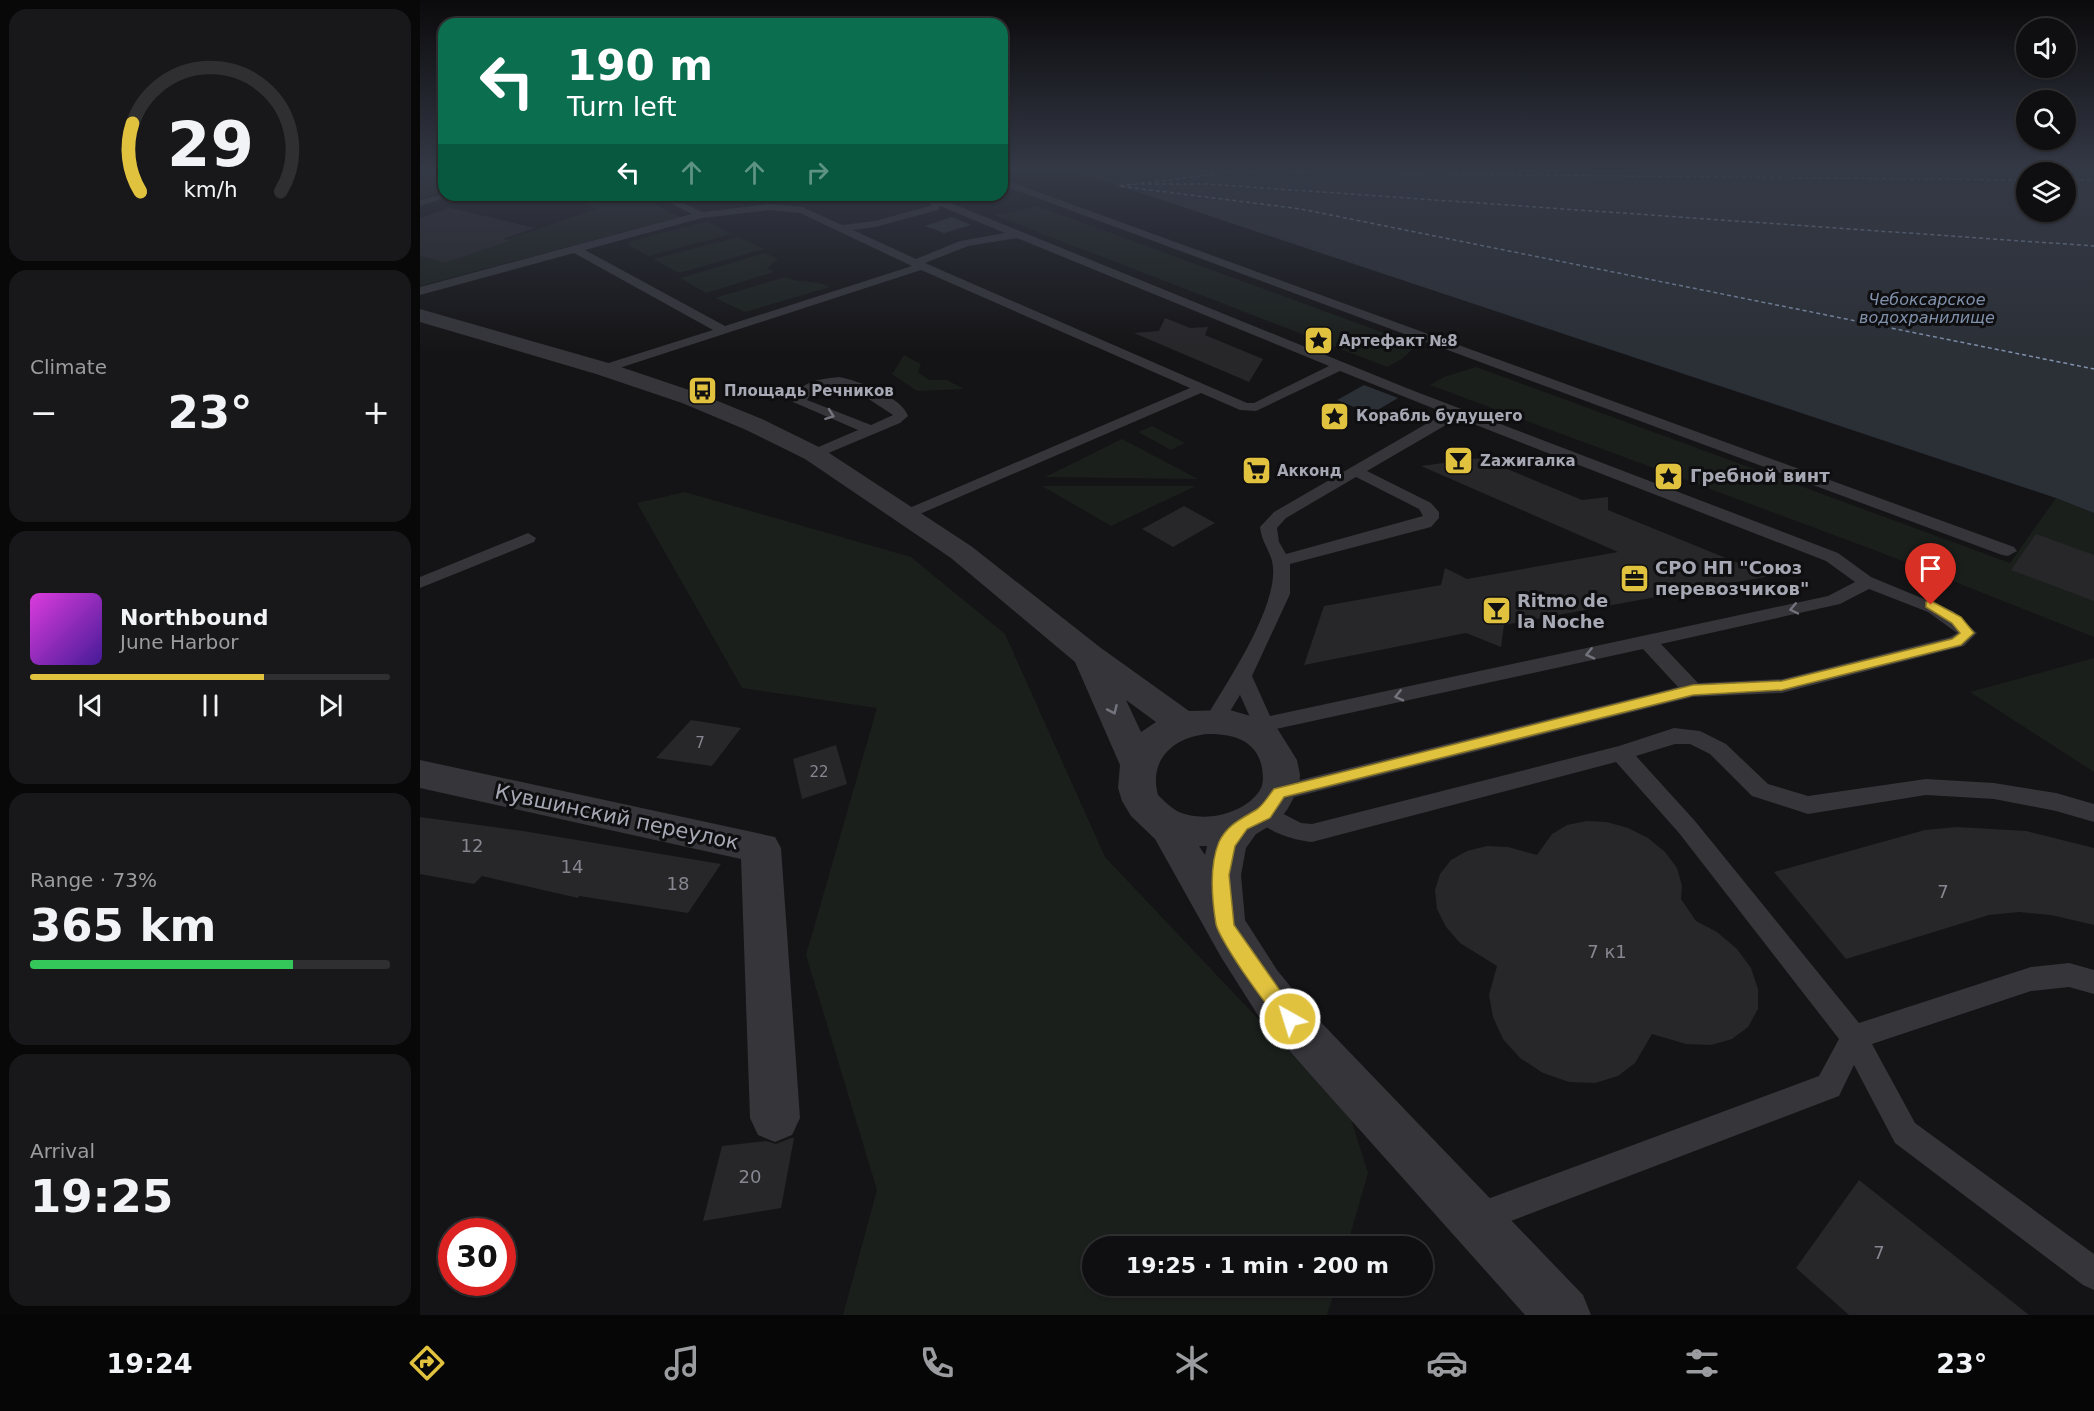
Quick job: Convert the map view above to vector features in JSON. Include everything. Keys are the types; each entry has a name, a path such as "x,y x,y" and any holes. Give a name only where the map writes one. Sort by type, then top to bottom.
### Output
{"street":[{"path":"420,315 604,369 701,403 814,454 961,552 1089,656 1234,729 1283,771 1262,810 1227,844 1221,875 1225,926"},
{"path":"1089,656 1138,765"},
{"path":"1234,729 1159,736 1145,749 1138,765 1137,788 1145,809 1165,824 1225,926 1276,1004 1472,1220 1563,1315"},
{"name":"Кувшинский переулок","path":"420,774 761,849 775,1118"},
{"path":"1165,824 1190,830 1214,831 1262,810"}],"lane":[{"path":"420,291 641,231"},
{"path":"847,231 1245,407 1256,407 1339,366"},
{"path":"1012,231 1339,366 1832,557 1868,583 1931,605 1956,620 1968,633 1956,642 1782,686 1693,690 1262,810"},
{"path":"1137,231 2008,551"},
{"path":"604,369 919,264 948,247 981,238 1018,234"},
{"path":"576,249 723,330"},
{"path":"814,454 896,420 900,416 900,412 850,381 840,379 822,382 806,389 801,394 800,402 871,430"},
{"path":"906,515 1201,388"},
{"path":"1234,729 1242,676 1281,594 1281,561 1270,542 1268,527 1280,515 1457,412"},
{"path":"1281,561 1425,523 1431,518 1431,512 1425,506 1356,471"},
{"path":"420,583 528,538"},
{"path":"1234,729 1834,600 1868,583"},
{"path":"1647,641 1693,690"},
{"path":"1234,729 1242,676"},
{"path":"1262,810 1297,831 1312,833 1621,753 1674,736 1693,736 1718,749 1760,790 1808,806 1862,795 1926,787 1994,791 2056,802 2094,813"},
{"path":"1621,753 1687,827 1854,1037 1905,1133 2094,1274"},
{"path":"1472,1220 1829,1086 1854,1037 2031,979 2069,975 2094,982"}],"shaded area":[{"path":"531,231 626,231 420,286 420,256 445,263 464,256 461,255"},
{"path":"669,231 726,231 731,234 648,256 628,245 632,241"},
{"path":"1036,231 1106,231 1417,345 1402,359 1387,367"},
{"path":"739,237 764,249 679,273 653,259"},
{"path":"765,253 778,259 767,268 774,272 706,293 680,278"},
{"path":"785,277 830,287 745,312 715,298"},
{"path":"904,355 921,364 918,372 929,380 947,380 964,389 917,391 892,374"},
{"path":"1476,367 2010,563 2056,498 2094,513 2094,637 1877,551 1430,385 1444,377"},
{"path":"1152,426 1185,443 1171,450 1138,432"},
{"path":"1122,439 1198,479 1045,477"},
{"path":"1042,486 1196,486 1111,526"},
{"path":"685,492 911,557 1005,634 1105,857 1350,1116 1368,1173 1350,1236 1082,1236 1082,1296 1333,1296 1327,1315 843,1315 877,1190 806,955 877,708 742,688 637,503"},
{"path":"2094,658 2094,772 1970,692"}],"water":[{"name":"Чебоксарское водохранилище","path":"1256,231 2094,231 2094,513 2056,498"},
{"path":"1364,385 1398,398 1371,414 1337,400"}],"building":[{"path":"420,231 526,231 504,239 511,240 445,263 420,256"},
{"path":"1165,318 1190,328 1208,327 1205,335 1263,359 1249,382 1134,333 1159,331"},
{"path":"1481,458 1582,500 1608,497 1608,510 1770,576 1504,625 1501,647 1466,633 1304,665 1324,606 1441,585 1445,568 1467,579 1618,552 1421,466"},
{"path":"1184,506 1215,523 1173,547 1142,529"},
{"path":"2036,534 2094,555 2094,601 2011,570"},
{"path":"691,720 741,728 712,766 656,758"},
{"path":"836,745 847,784 802,799 793,759"},
{"path":"420,817 523,831 721,864 688,913 579,896 578,898 482,876 474,884 420,874"},
{"path":"1587,821 1607,822 1628,828 1648,838 1665,852 1677,868 1682,886 1681,899 1696,921 1717,932 1737,949 1751,968 1758,989 1758,1009 1748,1027 1732,1039 1711,1045 1686,1044 1652,1034 1635,1063 1618,1076 1595,1083 1569,1082 1543,1073 1520,1058 1503,1039 1493,1017 1489,995 1497,966 1460,943 1446,927 1437,909 1435,890 1440,874 1451,860 1467,851 1487,846 1508,847 1537,855 1552,834 1567,825"},
{"path":"1957,827 2026,831 2094,848 2094,925 2051,915 2019,912 1989,915 1846,959 1774,872 1925,830"},
{"path":"794,1138 781,1208 703,1221 722,1146 766,1141 776,1144"},
{"path":"1859,1180 2029,1315 1849,1315 1796,1268"}],"ferry route":[{"path":"1412,231 2094,369"},
{"path":"1885,231 2094,246"}],"place":[{"name":"Артефакт №8","path":"1318,341"},
{"name":"Площадь Речников","path":"703,391"},
{"name":"Корабль будущего","path":"1335,416"},
{"name":"Zажигалка","path":"1459,461"},
{"name":"Акконд","path":"1256,471"},
{"name":"Гребной винт","path":"1669,476"},
{"name":"СРО НП \"Союз перевозчиков\"","path":"1634,578"},
{"name":"Ritmo de la Noche","path":"1496,611"}],"route":[{"path":"1290,1019 1276,1004 1225,926 1221,875 1227,844 1242,824 1264,813 1279,793 1693,690 1782,686 1956,642 1968,633 1956,620 1931,605"}]}
